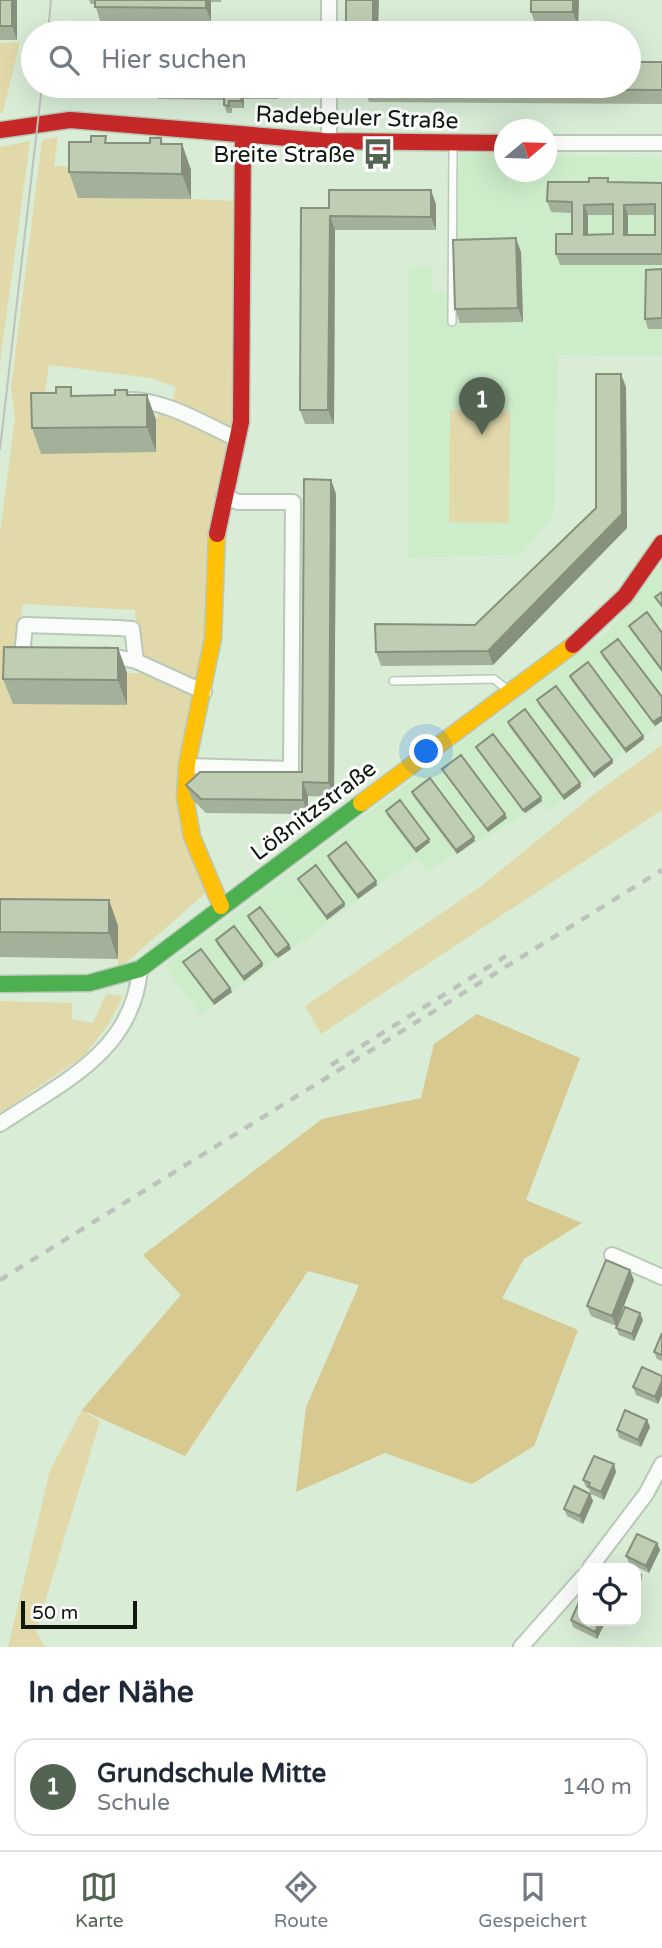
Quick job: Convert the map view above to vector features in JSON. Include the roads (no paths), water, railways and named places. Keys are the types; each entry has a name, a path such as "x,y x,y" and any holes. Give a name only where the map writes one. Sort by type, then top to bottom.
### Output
{"street":[{"path":"329,0 329,21"},
{"path":"329,98 329,141"},
{"name":"Radebeuler Straße","path":"0,130 70,120 329,141 494,143"},
{"path":"221,906 192,837 185,797 187,766 213,638 217,528 240,422 243,136"},
{"path":"557,143 662,143"},
{"path":"110,400 148,400 237,439"},
{"path":"187,766 291,769 293,502 237,502 224,496"},
{"name":"Lößnitzstraße","path":"0,985 100,983 140,969 510,692 612,612 643,575 662,543"},
{"path":"50,656 22,656 24,625 132,629 136,661"},
{"path":"91,655 136,661 204,692"},
{"path":"0,1124 100,1057 121,1029 138,987 140,969"},
{"path":"612,1255 662,1277"},
{"path":"594,1563 646,1494 662,1464"},
{"path":"522,1647 578,1583"}],"lane":[{"path":"452,323 453,142"},
{"path":"393,681 494,679 510,692"}],"tram line":[{"path":"49,21 51,0"},
{"path":"0,449 41,98"}],"railway":[{"path":"0,1280 662,870"},
{"path":"331,1065 506,956"}],"place":[{"name":"Breite Straße","path":"378,154"},
{"name":"Grundschule Mitte","path":"482,435"}]}
